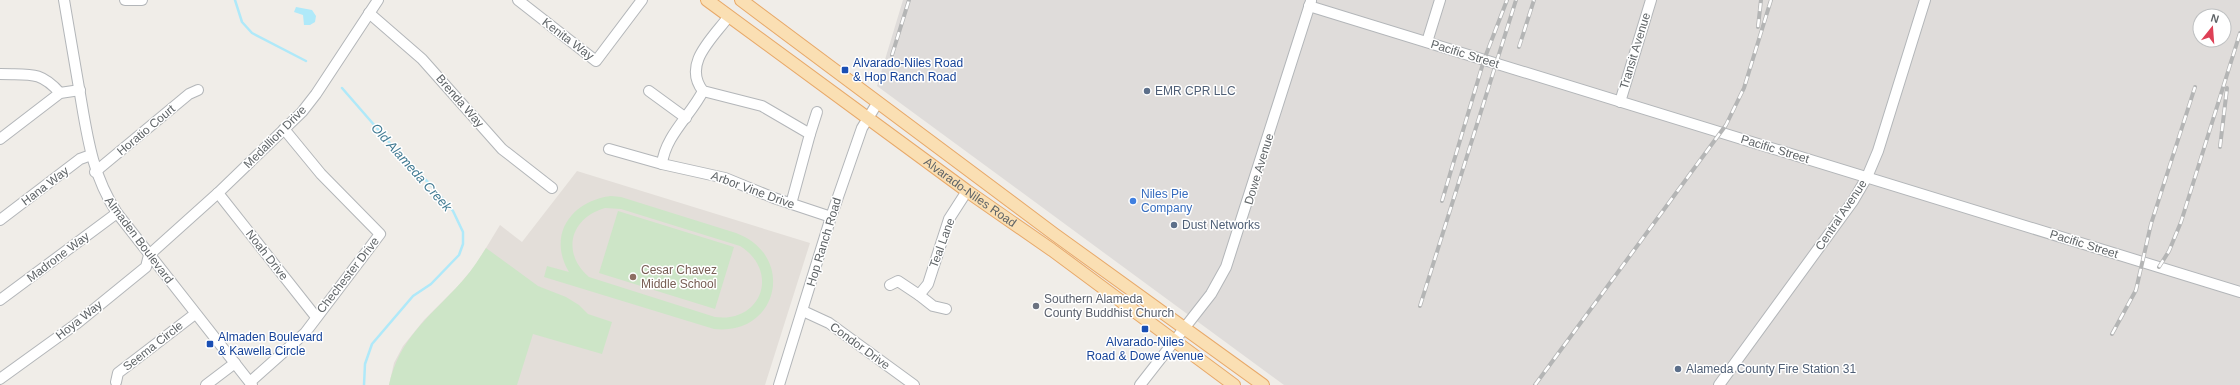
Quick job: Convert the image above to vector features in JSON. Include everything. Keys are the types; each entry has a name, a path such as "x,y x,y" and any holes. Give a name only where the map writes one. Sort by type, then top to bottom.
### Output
{"main road":[{"name":"Alvarado-Niles Road","path":"707,0 967,191 1052,250 1234,385"},
{"name":"Alvarado-Niles Road","path":"741,0 1059,238 1263,385"}],"street":[{"name":"Almaden Boulevard","path":"64,0 91,155 95,172 105,195 149,255 251,384"},
{"path":"125,0 142,0"},
{"name":"Medallion Drive","path":"149,255 218,193 284,129 316,94 378,0"},
{"name":"Kenita Way","path":"518,0 596,62 642,0"},
{"path":"1427,42 1440,0"},
{"name":"Transit Avenue","path":"1620,102 1651,0"},
{"name":"Central Avenue","path":"1719,385 1853,201 1867,177 1878,151 1925,0"},
{"name":"Pacific Street","path":"1310,3 1427,42 1620,102 2240,292"},
{"name":"Dowe Avenue","path":"1140,385 1219,281 1232,254 1310,3"},
{"name":"Brenda Way","path":"369,12 422,59 502,149 552,188"},
{"path":"729,16 697,60 695,76 703,91 762,106 810,134"},
{"path":"0,74 40,76 49,80 60,93"},
{"path":"0,139 60,93 80,90"},
{"name":"Horatio Court","path":"95,172 188,94 198,90"},
{"path":"649,91 686,118"},
{"path":"662,164 667,144 703,91"},
{"name":"Hop Ranch Road","path":"780,385 831,217 867,117 878,102"},
{"path":"791,204 817,112"},
{"name":"Chechester Drive","path":"251,384 305,333 380,234 321,174 284,129"},
{"name":"Arbor Vine Drive","path":"609,149 662,164 725,178 791,204 831,217"},
{"name":"Hana Way","path":"0,220 80,159 91,155"},
{"name":"Teal Lane","path":"919,295 928,284 949,219 967,191"},
{"name":"Noah Drive","path":"218,193 316,317"},
{"name":"Madrone Way","path":"0,300 117,213"},
{"name":"Hoya Way","path":"0,379 76,324 146,267 149,255"},
{"path":"890,285 898,281 933,306 946,309"},
{"name":"Condor Drive","path":"803,311 830,323 914,385"},
{"name":"Seema Circle","path":"116,382 118,373 195,314"},
{"path":"206,385 235,363"}],"shaded area":[{"path":"903,0 2240,0 2240,385 1284,385 877,86"},
{"name":"Cesar Chavez Middle School","path":"577,171 810,243 765,385 389,385 394,363 403,346 424,320 457,287 475,266 500,225 522,242"}],"green space":[{"path":"611,196 621,197 736,233 755,244 767,259 773,275 772,292 765,308 753,320 736,328 714,329 544,277 547,266 569,272 563,258 561,245 562,233 574,212 597,199","holes":["605,208 621,209 740,246 752,256 760,268 762,281 760,293 754,304 744,312 731,317 715,317 589,277 580,268 575,258 573,237 577,228 593,213"]},
{"path":"618,211 734,247 715,309 599,273"},
{"path":"486,248 538,286 566,297 579,305 588,314 612,322 602,354 533,334 517,385 389,385 399,355 407,343 424,321 464,279"}],"water":[{"path":"296,7 312,10 316,16 315,22 310,25 304,25 303,15 294,12"}],"waterway":[{"name":"Old Alameda Creek","path":"235,0 242,22 252,33 306,61"},
{"name":"Old Alameda Creek","path":"342,88 402,157 432,186 453,211 463,232 463,244 459,255 431,284 413,296 372,344 365,364 364,385"}],"railway":[{"path":"892,55 909,0"},
{"path":"1442,201 1484,60 1507,0"},
{"path":"1420,306 1516,0"},
{"path":"1519,47 1534,0"},
{"path":"1758,27 1761,0"},
{"path":"1535,385 1726,125 1744,88 1771,0"},
{"path":"2159,267 2169,251 2181,222 2240,33"},
{"path":"2112,334 2136,290 2151,224 2195,87"},
{"path":"2220,147 2227,88"}],"place":[{"name":"Alvarado-Niles Road & Hop Ranch Road","path":"845,70"},
{"name":"EMR CPR LLC","path":"1147,91"},
{"name":"Niles Pie Company","path":"1133,201"},
{"name":"Dust Networks","path":"1174,225"},
{"name":"Cesar Chavez Middle School","path":"633,277"},
{"name":"Southern Alameda County Buddhist Church","path":"1036,306"},
{"name":"Alvarado-Niles Road & Dowe Avenue","path":"1145,329"},
{"name":"Almaden Boulevard & Kawella Circle","path":"210,344"},
{"name":"Alameda County Fire Station 31","path":"1678,369"}]}
